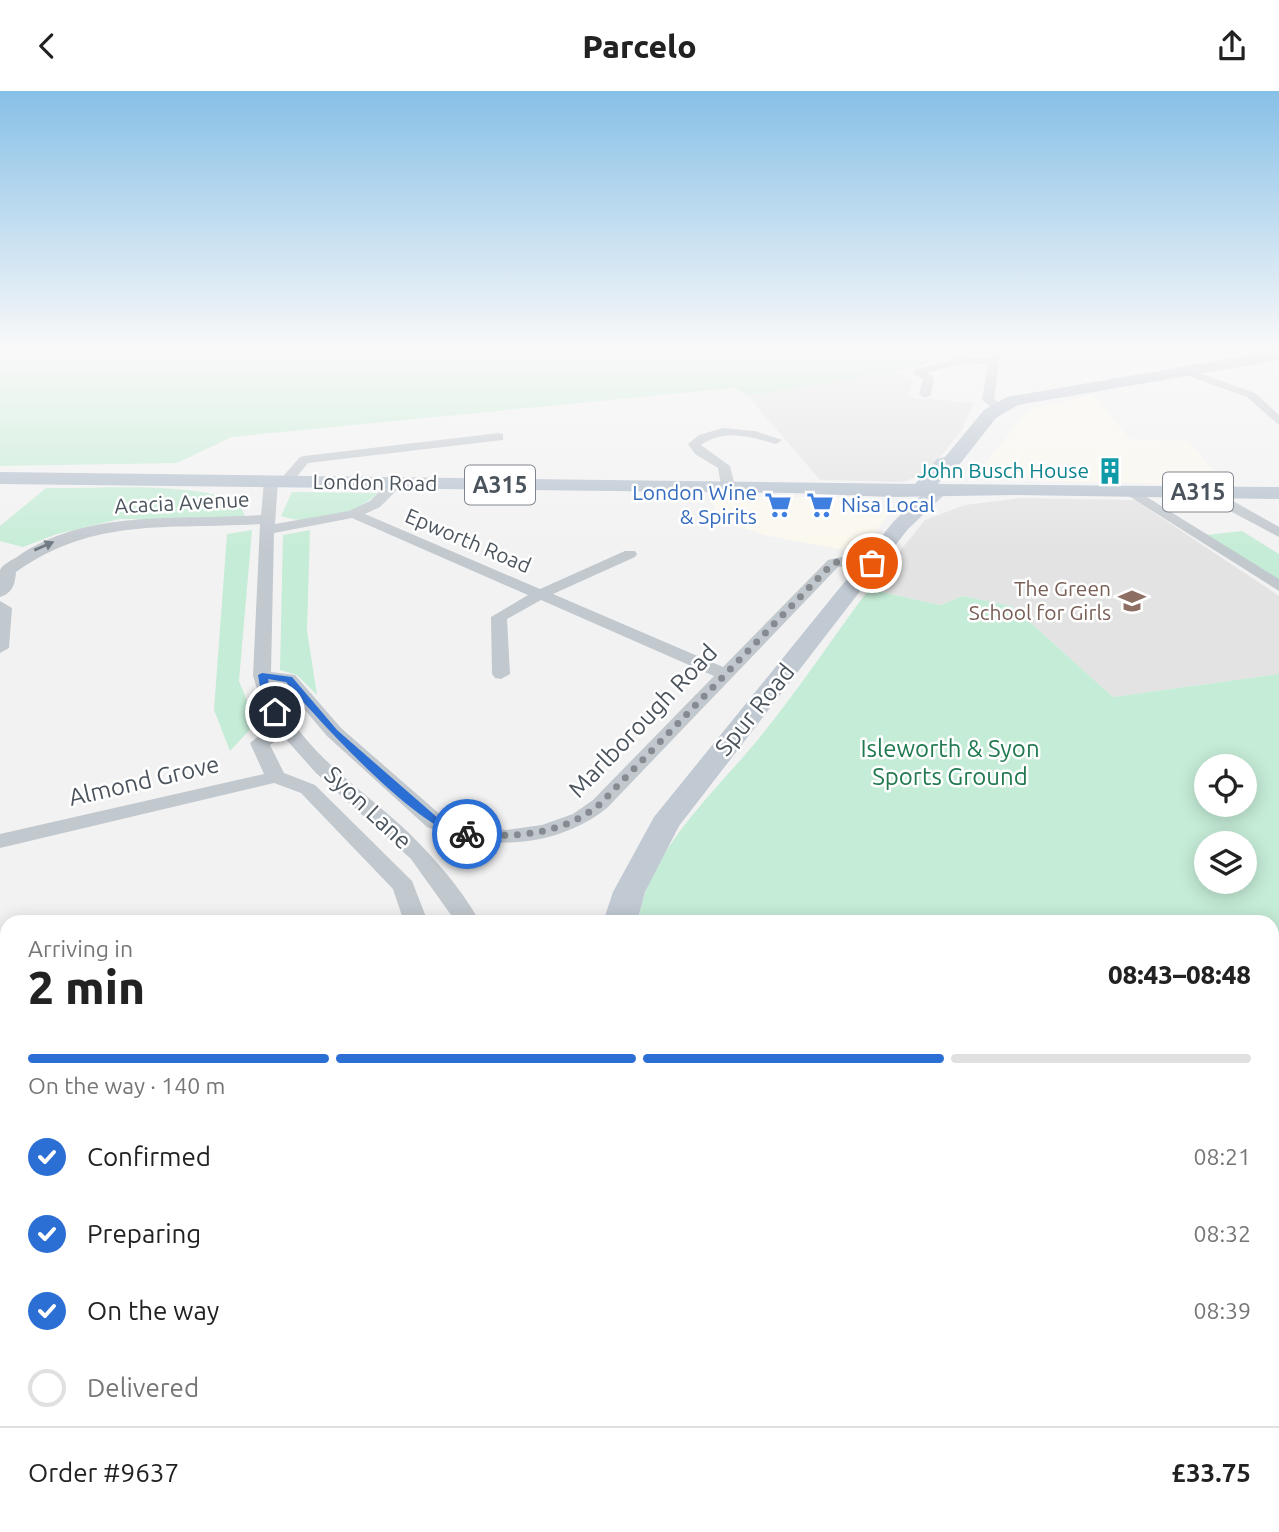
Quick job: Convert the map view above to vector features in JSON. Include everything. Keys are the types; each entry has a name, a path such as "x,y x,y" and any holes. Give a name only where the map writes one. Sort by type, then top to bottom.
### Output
{"main road":[{"path":"927,495 988,416"},
{"name":"A315","path":"953,464 1002,489 1279,493"},
{"name":"London Road","path":"0,478 792,487 927,495 1002,489"},
{"name":"Spur Road","path":"623,915 629,892 665,824 927,495"}],"street":[{"path":"728,487 724,466 699,451 694,444 701,437 733,431 776,440"},
{"path":"278,482 304,460 499,437"},
{"name":"Syon Lane","path":"278,482 267,525 262,675 267,698 296,742 411,846 463,915"},
{"name":"Epworth Road","path":"353,514 375,504 396,484"},
{"path":"1129,490 1279,586"},
{"path":"1210,492 1279,533"},
{"path":"267,525 353,514"},
{"name":"Epworth Road","path":"353,514 723,673"},
{"name":"Acacia Avenue","path":"0,592 7,585 8,570 28,553 62,539 110,527 143,523 267,525"},
{"name":"Epworth Road","path":"501,674 499,617 539,595 630,554"},
{"name":"Marlborough Road","path":"262,675 289,679 334,732 435,821 468,834 508,836 545,830 580,820 600,804 723,673 833,563 850,560 872,563"},
{"path":"0,606 4,608 0,648"},
{"path":"284,726 260,743 276,777 308,789 404,886 414,915"},
{"name":"Almond Grove","path":"0,841 276,777"}],"shaded area":[{"path":"765,416 968,416 961,431 936,462 919,476 903,482 820,480"},
{"path":"1023,416 1111,416 1130,439 1188,441 1226,485 1014,480 982,467"},
{"path":"712,497 855,497 888,511 889,514 859,553 764,535 736,525 715,511"},
{"name":"The Green School for Girls","path":"1021,498 1135,500 1279,596 1279,674 1113,697 1012,606 963,596 940,605 869,589 925,520 965,505"}],"green space":[{"path":"0,416 445,416 232,437 177,463 0,466"},
{"path":"144,487 194,491 239,502 246,519 120,519 57,534 23,547 0,541 0,526 46,488"},
{"path":"292,492 378,493 345,513 306,520 281,516"},
{"path":"252,530 239,681 256,723 230,751 214,710 227,534"},
{"path":"310,530 307,631 317,695 297,675 280,670 283,535"},
{"path":"1242,531 1279,554 1279,581 1206,535"},
{"name":"Isleworth & Syon Sports Ground","path":"869,589 940,605 963,596 1012,606 1113,697 1279,674 1279,915 640,915 644,895 671,844 707,797 778,715"}],"way so far":[{"path":"467,834 508,836 545,830 580,820 600,804 723,673 833,563 850,560 872,563"}],"place":[{"name":"John Busch House","path":"1110,471"},
{"name":"London Wine & Spirits","path":"778,505"},
{"name":"Nisa Local","path":"820,505"},
{"name":"The Green School for Girls","path":"1132,601"}],"route":[{"path":"275,712 267,698 262,675 289,679 334,732 435,821 467,834"}]}
